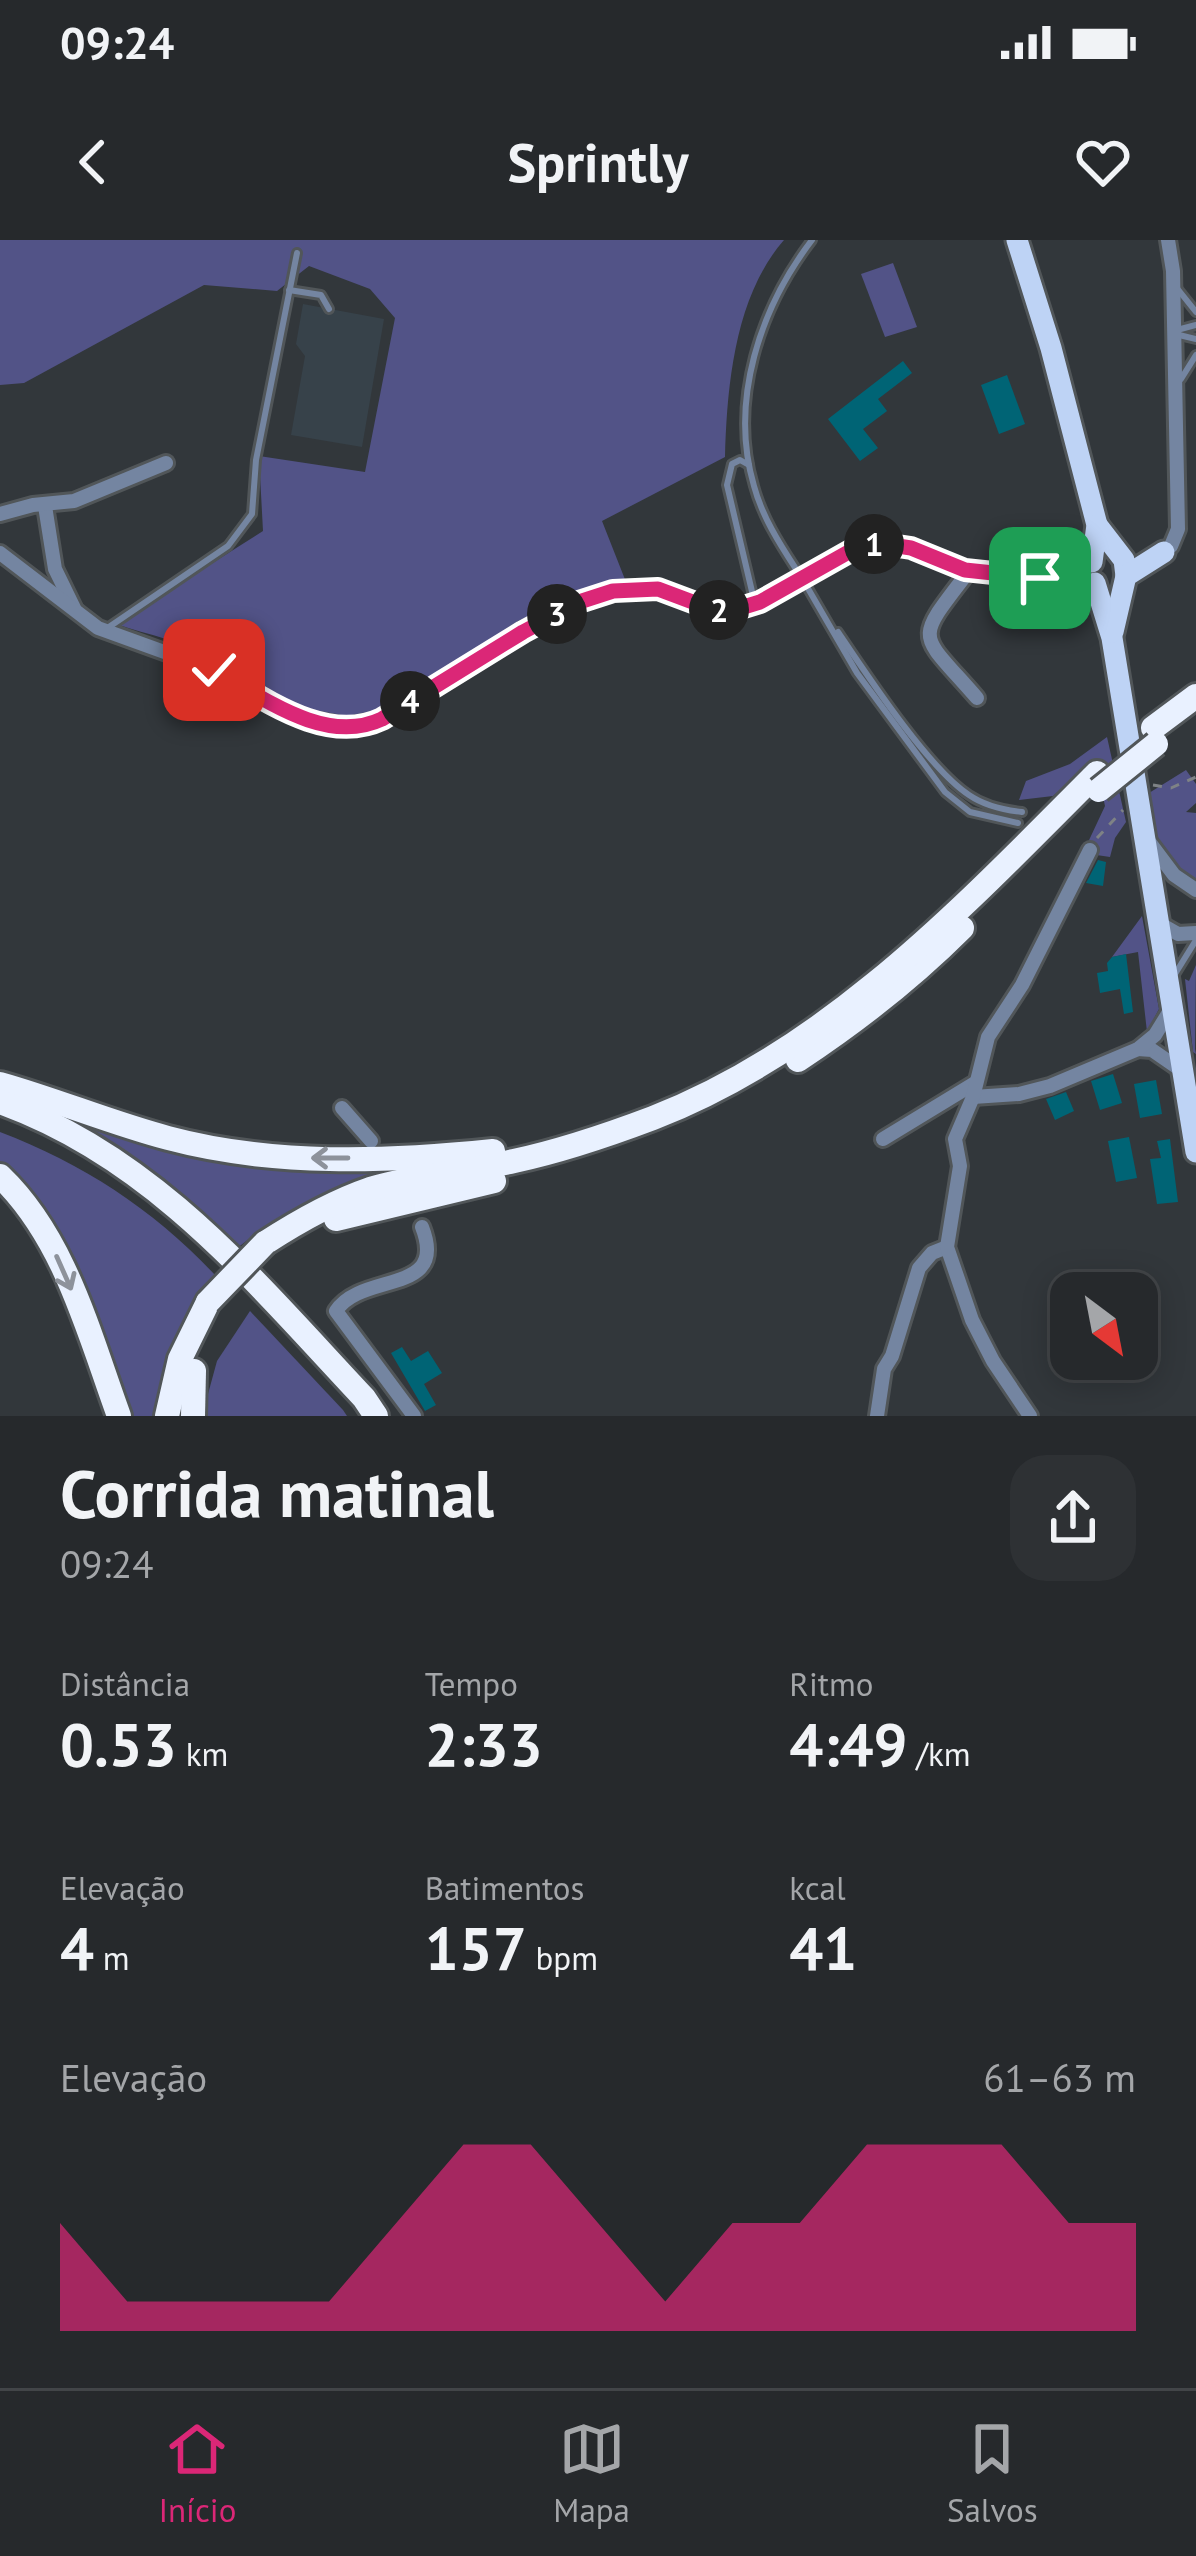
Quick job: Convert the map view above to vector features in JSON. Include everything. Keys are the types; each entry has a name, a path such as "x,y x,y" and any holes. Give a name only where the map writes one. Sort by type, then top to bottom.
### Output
{"highway":[{"path":"166,1416 181,1359 214,1307 271,1248 319,1209 373,1189 518,1161 652,1118 774,1057 848,1006 919,947 1196,696"},
{"path":"1154,736 1196,715"},
{"path":"271,1248 355,1212 535,1171 636,1140 781,1072 850,1026 930,960 1098,781"},
{"path":"7,1092 170,1139 274,1158 429,1158 512,1149 627,1118 652,1118"},
{"path":"7,1092 105,1150 180,1206 286,1314 376,1416"},
{"path":"0,1117 88,1157 151,1201 261,1306 357,1416"},
{"path":"0,1176 52,1245 119,1416"},
{"path":"183,1416 214,1307"},
{"path":"193,1416 194,1371"}],"main road":[{"path":"1017,240 1052,348 1097,525 1122,567 1112,638 1129,818 1157,922 1196,1152"},
{"path":"1097,525 1090,575 1112,638"},
{"path":"1090,575 1105,552 1122,567"},
{"path":"1090,575 1110,589 1122,567 1164,552"}],"street":[{"path":"1164,552 1178,529 1168,240"},
{"path":"0,514 96,493 166,463"},
{"path":"45,506 56,568 77,612"},
{"path":"0,553 104,630 214,670 298,717 332,725 382,719 523,632 579,602 613,591 668,591 724,611 755,604 822,565 878,543 911,548 969,571 1090,575"},
{"path":"969,571 928,630 934,648 977,698"},
{"path":"1129,818 1163,864 1196,890"},
{"path":"1030,1416 972,1320 947,1246 960,1166 956,1139 988,1037 1031,968 1090,850"},
{"path":"1157,922 1178,934 1196,936"},
{"path":"884,1139 911,1118 974,1090 1019,1094 1138,1049 1155,1035 1170,1002"},
{"path":"1138,1049 1152,1050 1183,1071"},
{"path":"342,1108 371,1141"},
{"path":"414,1416 336,1311 358,1291 422,1269 428,1259 428,1241 422,1227"},
{"path":"877,1416 884,1369 920,1268 932,1253 947,1246"}],"lane":[{"path":"796,569 773,533 749,465 747,402 763,324 812,240"},
{"path":"104,630 229,546 252,514 256,460 297,254"},
{"path":"1172,281 1196,312"},
{"path":"289,290 321,295 329,309"},
{"path":"1172,333 1196,325"},
{"path":"1172,333 1196,339"},
{"path":"1174,400 1196,355"},
{"path":"749,465 740,460 732,464 727,484 755,604"},
{"path":"1018,823 970,812 945,792 857,673 806,585 865,673 956,785 987,805 1022,812"},
{"path":"1170,1002 1176,968 1196,936"}],"path":[{"path":"1148,783 1171,788 1196,777"},
{"path":"1090,850 1129,818"}],"shaded area":[{"path":"0,240 784,240 767,262 744,314 728,401 725,457 602,521 626,582 572,595 518,621 371,717 306,707 204,652 116,624 263,531 259,456 365,472 395,318 370,289 309,266 277,291 204,285 24,383 0,385"},
{"path":"893,263 917,327 885,337 861,274"},
{"path":"303,304 384,319 362,447 291,435 305,356 296,344"},
{"path":"1107,737 1126,822 1110,857 1083,853 1105,806 1095,760 1053,796 1019,800 1026,781 1070,764"},
{"path":"1186,770 1196,784 1196,803 1186,812 1196,813 1196,886 1174,867 1161,846 1149,793"},
{"path":"1142,916 1159,1009 1147,1032 1138,952 1112,957"},
{"path":"1196,965 1196,1054 1193,1052 1185,979 1189,981"},
{"path":"39,1106 119,1132 428,1166 303,1207 236,1249 144,1169"},
{"path":"0,1132 116,1191 215,1275 198,1300 156,1416 128,1416 0,1165"},
{"path":"250,1311 347,1416 202,1416 217,1361"}],"building":[{"path":"903,361 912,373 878,399 887,411 863,429 878,448 860,461 828,419"},
{"path":"1007,375 1025,424 999,434 981,385"},
{"path":"1098,860 1106,862 1103,886 1086,883"},
{"path":"1126,954 1133,1012 1124,1014 1120,989 1100,993 1097,973 1108,971 1112,957"},
{"path":"1113,1074 1122,1103 1100,1110 1091,1081"},
{"path":"1156,1080 1162,1114 1140,1118 1134,1084"},
{"path":"1066,1092 1074,1111 1055,1120 1046,1099"},
{"path":"1129,1137 1137,1178 1116,1182 1108,1141"},
{"path":"1170,1139 1178,1202 1157,1204 1150,1159 1161,1158 1157,1141"},
{"path":"402,1347 411,1361 428,1351 442,1373 424,1384 436,1405 425,1411 391,1353"}],"route":[{"path":"214,670 298,717 332,725 362,725 382,719 548,618 613,591 658,589 714,610 734,610 760,602 854,549 878,543 895,543 965,570 1040,578"}]}
